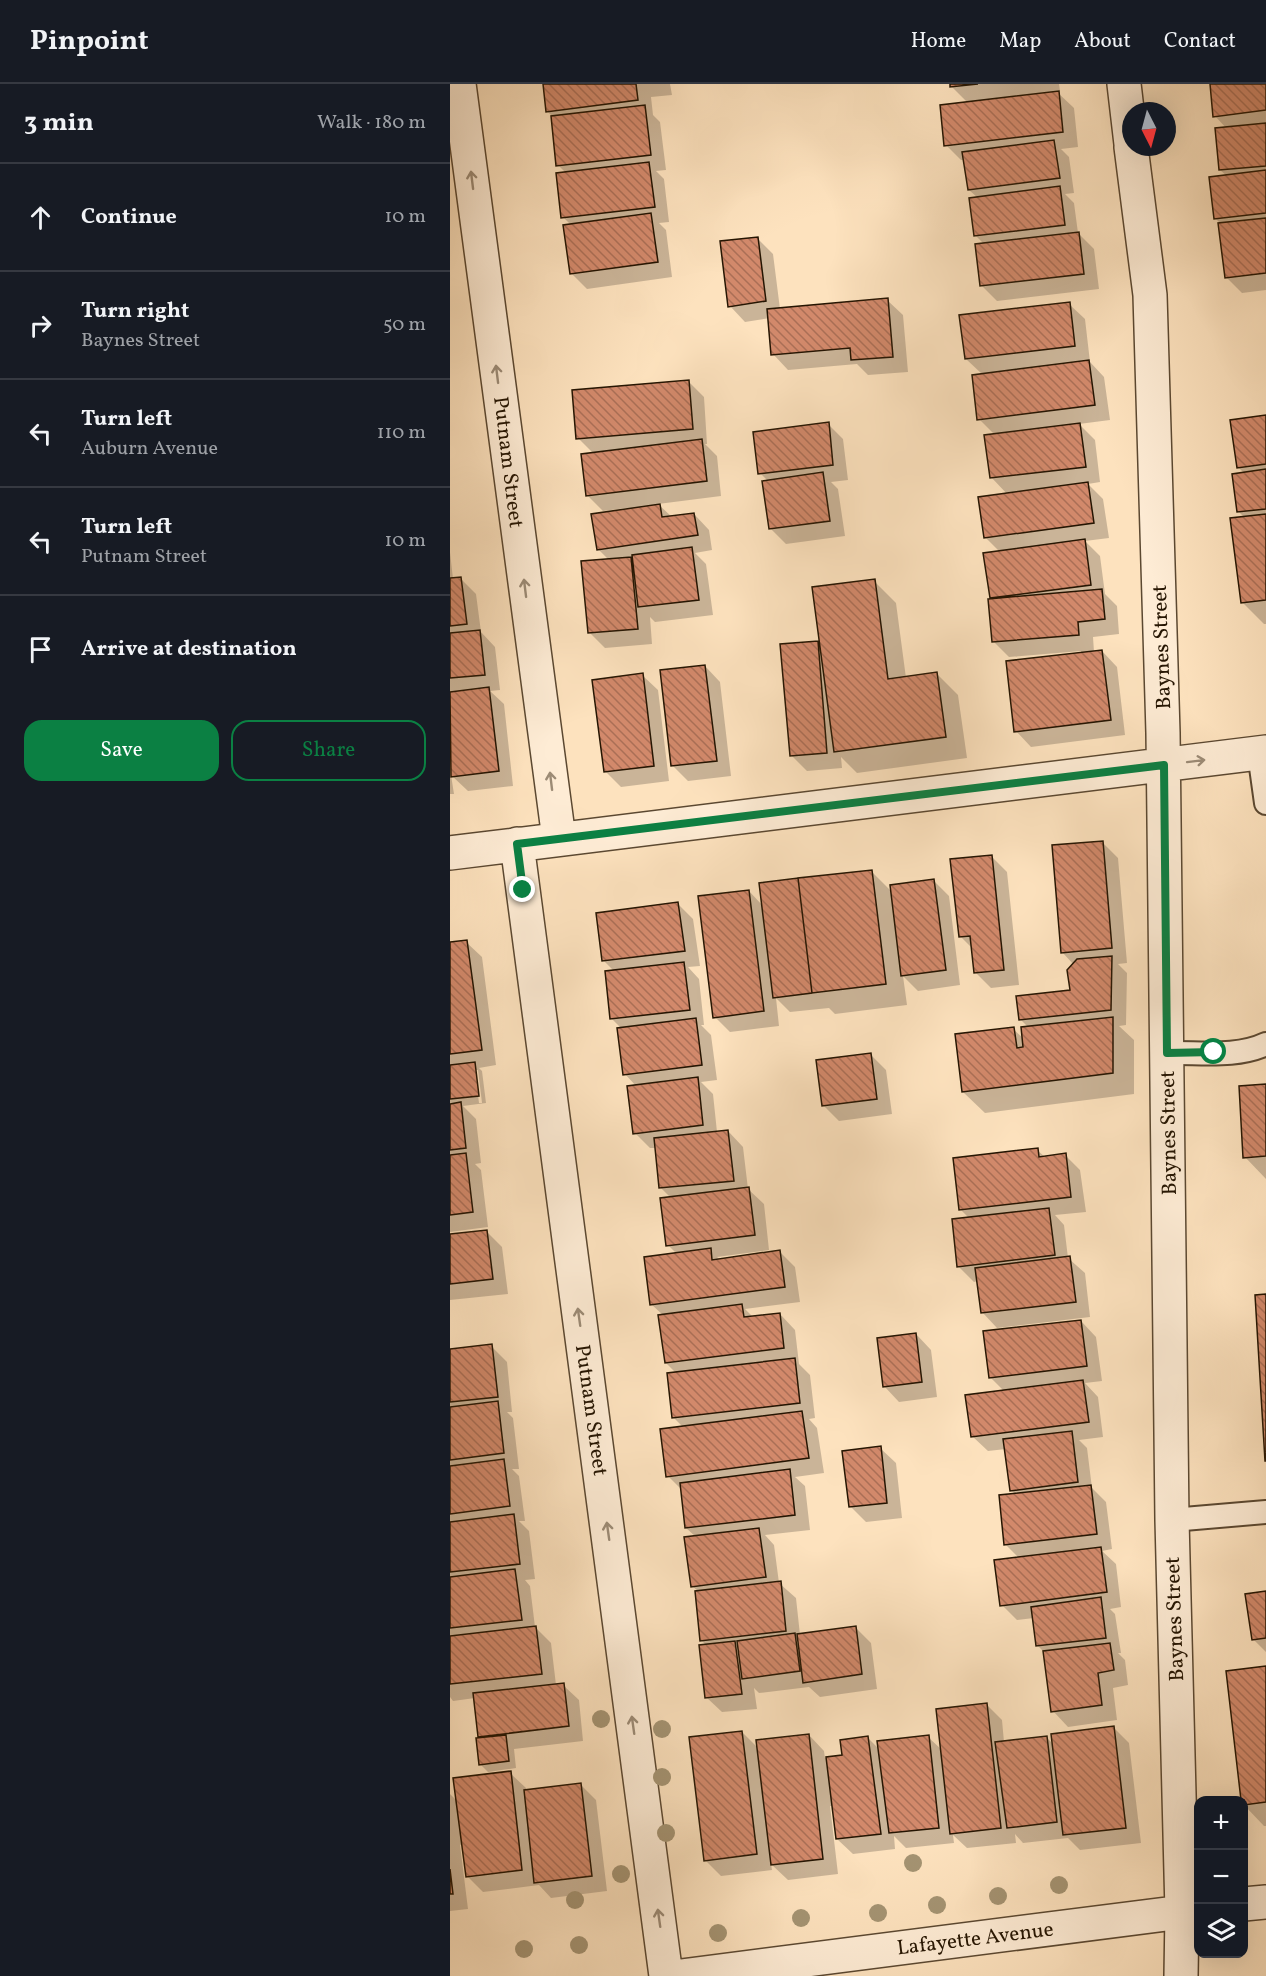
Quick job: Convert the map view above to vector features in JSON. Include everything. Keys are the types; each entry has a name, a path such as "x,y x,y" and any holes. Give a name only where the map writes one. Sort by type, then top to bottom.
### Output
{"street":[{"name":"Putnam Street","path":"459,84 559,839"},
{"name":"Baynes Street","path":"1124,84 1126,102"},
{"name":"Baynes Street","path":"1132,156 1150,295 1164,765 1172,1520 1190,1911 1181,1976"},
{"path":"450,853 1262,753"},
{"name":"Putnam Street","path":"517,844 666,1976"},
{"path":"1248,1904 1266,1902"},
{"name":"Lafayette Avenue","path":"681,1976 1190,1911"}],"lane":[{"path":"1262,753 1266,803"},
{"path":"1167,1053 1233,1052 1256,1049 1266,1044"},
{"path":"1172,1520 1266,1512"}],"building":[{"path":"543,84 636,84 638,100 546,112"},
{"path":"950,84 978,84 950,87"},
{"path":"1210,84 1266,84 1266,110 1213,117"},
{"path":"1059,91 1063,132 944,146 940,105"},
{"path":"645,105 651,155 556,166 551,116"},
{"path":"1266,123 1266,166 1219,170 1215,128"},
{"path":"1054,140 1060,178 968,190 962,152"},
{"path":"649,162 655,207 561,218 556,173"},
{"path":"1266,170 1266,213 1214,219 1209,177"},
{"path":"1060,186 1065,225 974,236 969,198"},
{"path":"651,213 658,262 570,274 563,225"},
{"path":"1266,218 1266,273 1225,278 1218,223"},
{"path":"1079,232 1084,274 980,286 975,244"},
{"path":"758,237 766,301 728,307 720,241"},
{"path":"888,298 893,357 851,360 850,348 771,355 767,309"},
{"path":"1070,302 1075,346 965,359 959,315"},
{"path":"1089,360 1095,405 977,420 972,375"},
{"path":"689,380 693,429 576,439 572,390"},
{"path":"1266,415 1266,464 1237,468 1230,420"},
{"path":"829,422 833,465 758,474 753,432"},
{"path":"1080,423 1086,467 990,478 984,435"},
{"path":"702,439 707,481 586,496 581,454"},
{"path":"1266,469 1266,509 1237,512 1232,474"},
{"path":"823,472 830,521 769,529 762,481"},
{"path":"1088,482 1094,523 984,538 978,497"},
{"path":"660,504 662,517 694,513 698,535 597,550 591,514"},
{"path":"1266,514 1266,600 1241,603 1230,518"},
{"path":"1085,539 1091,585 990,598 983,553"},
{"path":"692,547 699,600 638,607 632,555"},
{"path":"631,557 638,629 588,633 581,561"},
{"path":"461,577 467,624 450,626 450,578"},
{"path":"875,579 888,679 937,672 946,737 834,752 812,587"},
{"path":"1102,589 1105,619 1078,622 1079,635 992,642 988,599"},
{"path":"480,630 485,675 450,678 450,633"},
{"path":"818,641 827,753 790,756 780,644"},
{"path":"1102,650 1111,720 1014,732 1006,661"},
{"path":"705,665 717,761 671,766 660,670"},
{"path":"643,673 654,766 604,772 592,680"},
{"path":"489,687 499,771 451,777 450,692"},
{"path":"1103,841 1112,948 1061,953 1052,845"},
{"path":"992,855 1004,970 974,973 970,936 959,937 950,859"},
{"path":"872,870 886,984 812,993 798,878"},
{"path":"798,878 812,993 773,998 759,883"},
{"path":"934,879 946,970 901,976 890,885"},
{"path":"749,890 764,1011 713,1018 698,896"},
{"path":"678,902 685,951 602,961 596,913"},
{"path":"467,940 482,1050 450,1054 450,942"},
{"path":"1112,956 1111,1010 1019,1020 1016,996 1070,990 1067,970 1077,959"},
{"path":"684,962 690,1010 610,1019 605,971"},
{"path":"1113,1017 1113,1073 962,1092 955,1034 1014,1027 1017,1048 1023,1047 1021,1027"},
{"path":"696,1018 702,1065 623,1075 617,1028"},
{"path":"871,1053 877,1099 822,1106 816,1060"},
{"path":"475,1062 479,1096 450,1099 450,1065"},
{"path":"698,1077 703,1125 633,1134 627,1086"},
{"path":"1266,1084 1266,1156 1243,1158 1239,1086"},
{"path":"461,1102 466,1148 450,1150 450,1104"},
{"path":"728,1130 734,1181 659,1188 654,1138"},
{"path":"1038,1148 1039,1157 1066,1153 1071,1197 959,1210 953,1158"},
{"path":"466,1153 473,1212 450,1215 450,1155"},
{"path":"749,1187 755,1235 666,1246 660,1198"},
{"path":"1049,1208 1055,1255 957,1267 952,1219"},
{"path":"487,1230 493,1279 450,1284 450,1234"},
{"path":"711,1248 712,1260 780,1250 785,1287 650,1305 644,1257"},
{"path":"1070,1256 1076,1302 981,1313 975,1268"},
{"path":"1266,1294 1266,1461 1265,1461 1255,1295"},
{"path":"742,1304 744,1317 780,1313 784,1348 665,1363 658,1315"},
{"path":"1081,1320 1087,1366 989,1378 983,1331"},
{"path":"916,1333 922,1382 883,1387 877,1338"},
{"path":"492,1344 498,1397 450,1402 450,1349"},
{"path":"795,1358 800,1403 672,1418 667,1373"},
{"path":"1083,1380 1089,1422 971,1437 965,1395"},
{"path":"498,1401 504,1453 450,1460 450,1407"},
{"path":"802,1411 809,1458 666,1477 660,1429"},
{"path":"1072,1431 1078,1482 1010,1491 1003,1439"},
{"path":"881,1446 887,1503 849,1507 842,1451"},
{"path":"504,1459 510,1506 450,1514 450,1466"},
{"path":"790,1469 795,1515 685,1528 680,1483"},
{"path":"1091,1485 1097,1534 1004,1545 999,1495"},
{"path":"514,1514 520,1564 450,1572 450,1522"},
{"path":"759,1528 766,1577 691,1587 684,1537"},
{"path":"1101,1547 1107,1592 1000,1606 994,1560"},
{"path":"515,1569 522,1620 450,1628 450,1577"},
{"path":"781,1581 786,1631 700,1641 695,1591"},
{"path":"1266,1591 1266,1638 1252,1640 1245,1594"},
{"path":"1101,1597 1106,1638 1036,1646 1031,1607"},
{"path":"536,1626 542,1674 450,1684 450,1636"},
{"path":"856,1626 862,1674 803,1683 797,1634"},
{"path":"795,1633 800,1671 742,1679 737,1641"},
{"path":"735,1641 742,1694 705,1698 699,1645"},
{"path":"1110,1643 1114,1670 1098,1673 1102,1705 1051,1712 1043,1651"},
{"path":"1266,1666 1266,1802 1248,1804 1248,1796 1241,1796 1226,1671"},
{"path":"564,1683 569,1726 478,1737 473,1693"},
{"path":"987,1703 1001,1828 950,1834 936,1709"},
{"path":"1114,1726 1126,1828 1063,1835 1051,1734"},
{"path":"742,1731 757,1854 704,1861 689,1737"},
{"path":"809,1734 823,1859 771,1865 756,1740"},
{"path":"506,1735 509,1761 479,1765 476,1738"},
{"path":"929,1735 939,1828 889,1833 877,1741"},
{"path":"868,1736 881,1834 836,1839 826,1757 842,1755 840,1740"},
{"path":"1047,1736 1057,1822 1007,1828 995,1742"},
{"path":"511,1771 522,1870 466,1877 453,1778"},
{"path":"581,1783 592,1876 534,1883 524,1790"},
{"path":"450,1869 453,1894 450,1894"}],"route":[{"path":"523,890 517,844 1164,765 1167,1053 1214,1052"}]}
